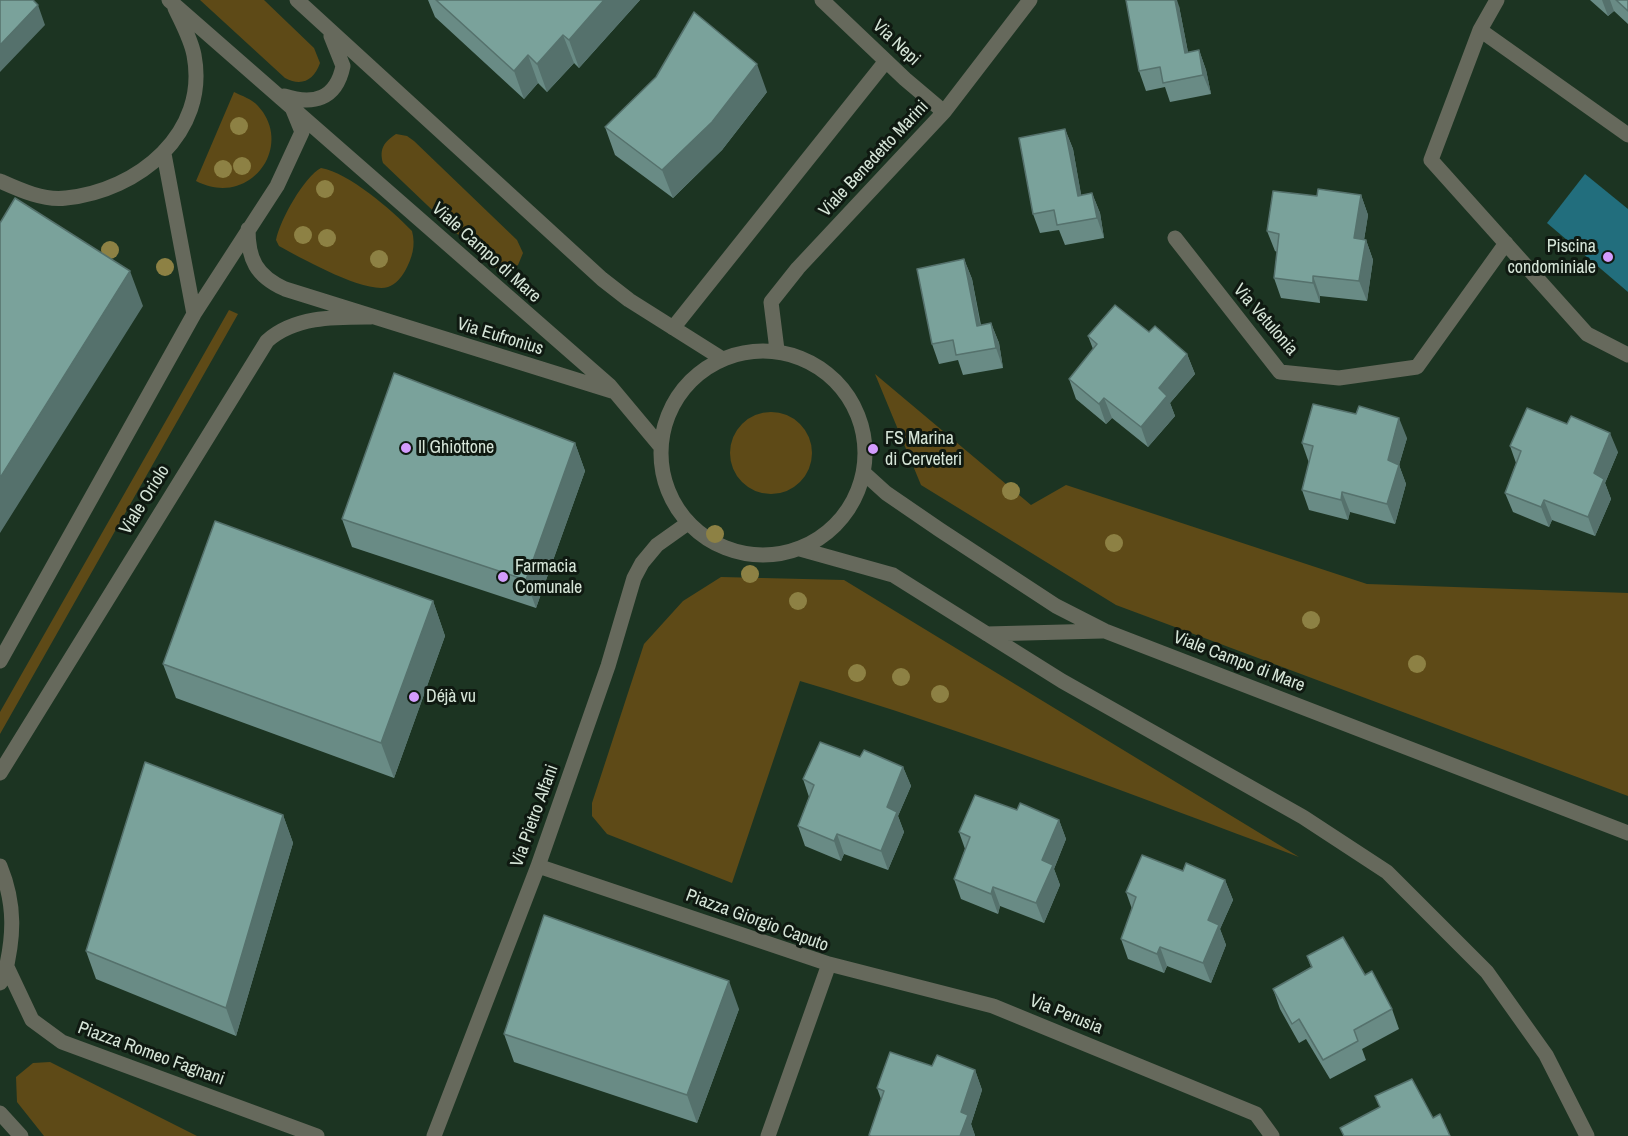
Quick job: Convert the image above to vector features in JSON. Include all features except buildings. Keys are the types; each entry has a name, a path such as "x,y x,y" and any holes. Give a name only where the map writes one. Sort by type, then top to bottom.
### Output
{"street":[{"name":"Viale Campo di Mare","path":"297,0 602,279 629,300 721,358"},
{"name":"Via Nepi","path":"822,0 886,62 944,112"},
{"name":"Viale Benedetto Marini","path":"777,350 771,302 798,268 944,112 1030,0"},
{"path":"1497,0 1480,30 1431,160 1587,334 1628,355"},
{"name":"Viale Campo di Mare","path":"170,2 279,94 617,393 661,447"},
{"path":"0,181 42,196 65,198 112,185 147,168 164,154 184,127 195,75 194,54 170,2"},
{"name":"Viale Campo di Mare","path":"279,94 310,102 322,99 331,90 343,66 327,28"},
{"path":"1480,30 1628,135"},
{"path":"673,328 886,62"},
{"path":"0,661 194,314 277,186 302,132 294,112 279,94"},
{"path":"164,154 194,314"},
{"name":"Via Eufronius","path":"248,228 251,260 265,279 285,289 617,393"},
{"name":"Via Vetulonia","path":"1175,238 1280,372 1339,378 1417,367 1506,243"},
{"name":"Viale Oriolo","path":"0,773 267,341 281,328 306,322 371,317"},
{"path":"748,350 777,350 809,360 836,380 855,407 866,439 864,473 852,505 830,532 800,549 771,555 741,553 712,542 688,523 672,500 666,483 661,447 666,419 678,394 698,373 721,358 748,350"},
{"name":"Viale Campo di Mare","path":"864,473 886,493 940,530 1056,606 1105,631 1628,833"},
{"name":"Via Pietro Alfani","path":"434,1136 537,866 608,666 634,578 657,545 688,523"},
{"path":"800,549 893,575 1062,681 1303,817 1387,872 1486,972 1546,1055 1587,1136"},
{"path":"987,634 1105,631"},
{"path":"0,866 13,913 14,931 7,967 0,983"},
{"name":"Piazza Giorgio Caputo","path":"537,866 829,964 768,1136"},
{"name":"Via Perusia","path":"829,964 993,1006 1256,1114 1272,1136"},
{"name":"Piazza Romeo Fagnani","path":"7,967 32,1020 62,1042 317,1136"},
{"path":"0,1113 21,1136"}],"shaded area":[{"path":"200,0 264,0 314,48 320,63 314,74 302,82 285,78"},
{"path":"234,92 256,104 268,122 272,139 269,155 261,169 249,180 234,187 216,187 196,181"},
{"path":"396,134 407,136 414,141 517,240 523,253 518,265 508,270 492,267 383,163 384,146"},
{"path":"321,168 332,171 357,185 382,203 412,231 414,242 411,257 403,274 388,287 378,288 349,280 279,246 276,240 278,232 288,211 300,189"},
{"path":"229,310 238,314 0,734 0,712"},
{"path":"875,374 1031,505 1066,485 1367,584 1628,593 1628,796 1116,605 921,485"},
{"path":"771,412 787,415 800,424 809,437 812,453 809,469 800,482 787,491 771,494 755,491 742,482 733,469 730,453 733,437 742,424 755,415"},
{"path":"721,577 844,580 1299,857 988,742 800,681 732,883 607,834 592,816 592,803 644,644 683,601"},
{"path":"50,1062 197,1136 44,1136 17,1102 16,1077 33,1063"}],"water":[{"name":"Piscina condominiale","path":"1585,174 1628,209 1628,292 1547,223"}],"place":[{"name":"Piscina condominiale","path":"1608,257"},
{"name":"Il Ghiottone","path":"406,448"},
{"name":"FS Marina di Cerveteri","path":"873,449"},
{"name":"Farmacia Comunale","path":"503,577"},
{"name":"Déjà vu","path":"414,697"}]}
